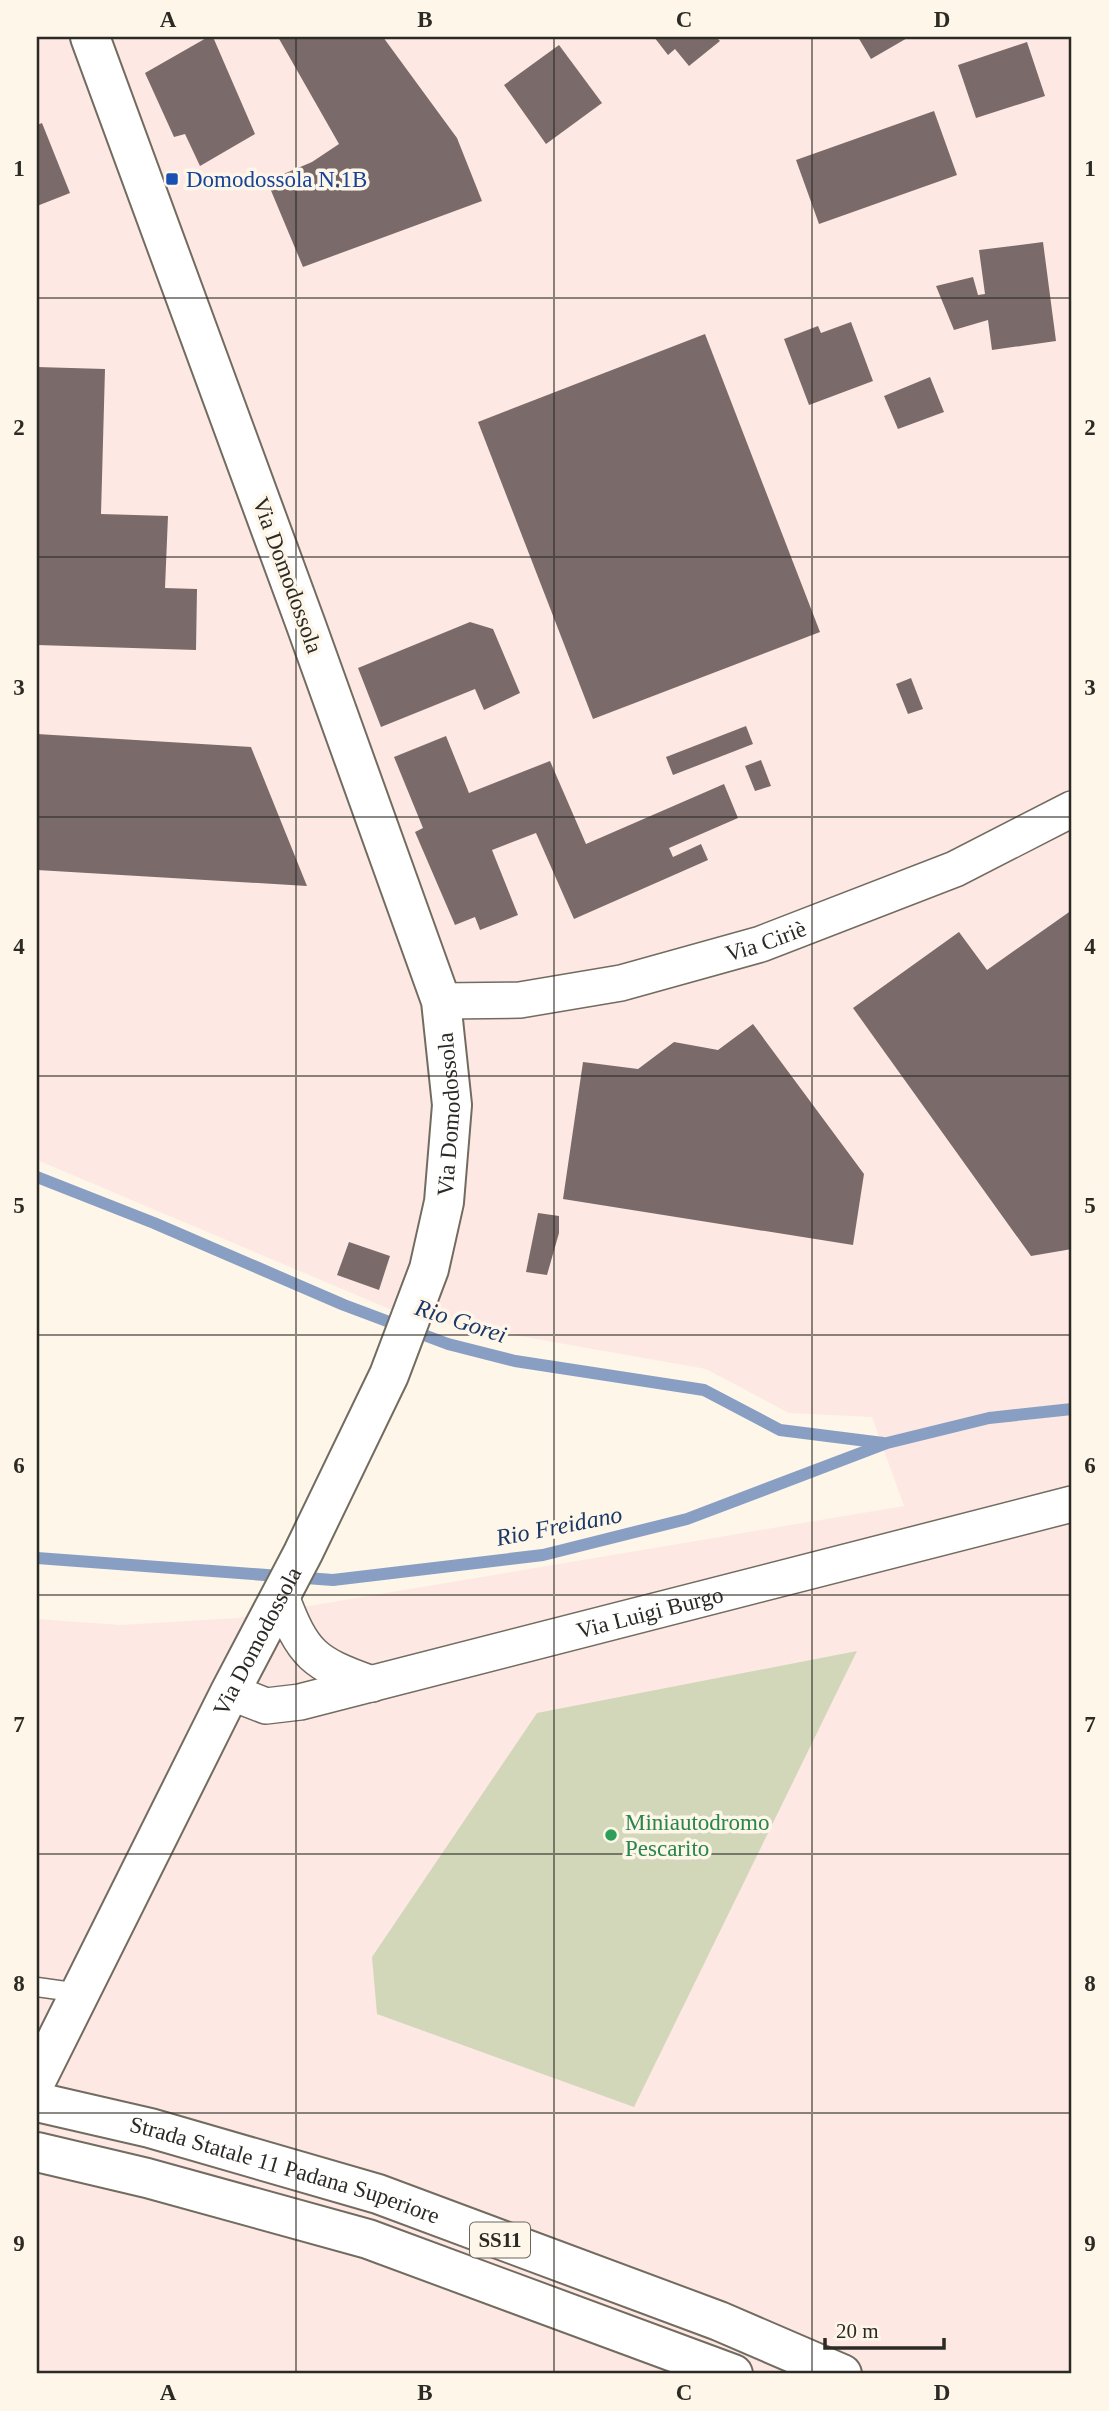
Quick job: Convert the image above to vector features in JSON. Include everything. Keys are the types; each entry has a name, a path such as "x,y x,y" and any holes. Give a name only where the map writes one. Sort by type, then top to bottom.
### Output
{"main road":[{"name":"Via Domodossola","path":"37,2079 230,1692 303,1553 397,1358 429,1269 444,1202 452,1105 441,1001 90,37"},
{"name":"Strada Statale 11 Padana Superiore","path":"37,2102 150,2128 379,2194 719,2322 842,2374"},
{"name":"Strada Statale 11 Padana Superiore","path":"37,2152 148,2178 368,2239 733,2374"}],"street":[{"name":"Via Ciriè","path":"441,1001 520,1000 621,983 761,944 955,869 1072,809"},
{"name":"Via Luigi Burgo","path":"230,1692 266,1706 283,1705 1072,1504"},
{"path":"282,1592 296,1634 309,1653 335,1671 372,1684"}],"lane":[{"path":"37,1987 80,1993"}],"shaded area":[{"path":"37,37 1072,37 1072,2374 37,2374 37,1619 120,1625 237,1618 904,1506 872,1417 789,1413 706,1369 406,1316 37,1160"}],"green space":[{"name":"Miniautodromo Pescarito","path":"857,1651 634,2107 377,2014 372,1957 537,1713"}],"building":[{"path":"208,37 213,37 255,134 200,166 185,134 174,137 145,73"},
{"path":"278,37 383,37 457,138 482,201 303,267 267,181 312,162 339,144"},
{"path":"654,37 716,37 720,41 689,66 675,49 668,55"},
{"path":"858,37 909,37 871,59"},
{"path":"1027,42 1045,96 976,118 958,65"},
{"path":"559,45 602,103 546,144 504,85"},
{"path":"934,111 957,175 819,224 796,160"},
{"path":"42,123 70,193 37,206 37,125"},
{"path":"1043,242 1056,341 992,350 988,320 954,330 936,286 973,277 978,295 985,294 979,250"},
{"path":"851,322 873,381 809,405 784,339 818,326 821,333"},
{"path":"705,334 820,632 593,719 478,422"},
{"path":"37,367 105,369 101,514 168,516 165,588 197,589 196,650 37,645"},
{"path":"930,377 944,412 898,429 884,396"},
{"path":"470,622 493,629 520,693 484,710 475,689 381,727 358,668"},
{"path":"911,678 923,709 908,714 896,684"},
{"path":"746,726 753,744 673,775 666,757"},
{"path":"37,734 251,747 307,886 37,870"},
{"path":"446,736 469,793 550,761 586,844 724,784 738,818 669,848 673,857 701,844 708,860 574,919 536,833 492,850 518,915 480,930 475,917 455,925 415,832 423,828 394,757"},
{"path":"761,760 771,786 755,791 745,766"},
{"path":"1072,910 1072,1249 1031,1256 853,1008 959,932 987,970"},
{"path":"753,1024 864,1174 853,1245 563,1199 583,1062 638,1069 674,1042 718,1050"},
{"path":"538,1213 559,1216 559,1233 547,1275 526,1272"},
{"path":"349,1242 390,1256 379,1290 337,1275"}],"waterway":[{"name":"Rio Gorei","path":"37,1177 154,1223 344,1305 448,1344 515,1361 704,1390 780,1430 883,1443"},
{"name":"Rio Freidano","path":"37,1558 333,1580 543,1555 687,1519 887,1443 989,1418 1072,1409"}],"place":[{"name":"Domodossola N.1B","path":"172,179"},
{"name":"Miniautodromo Pescarito","path":"611,1835"}]}
